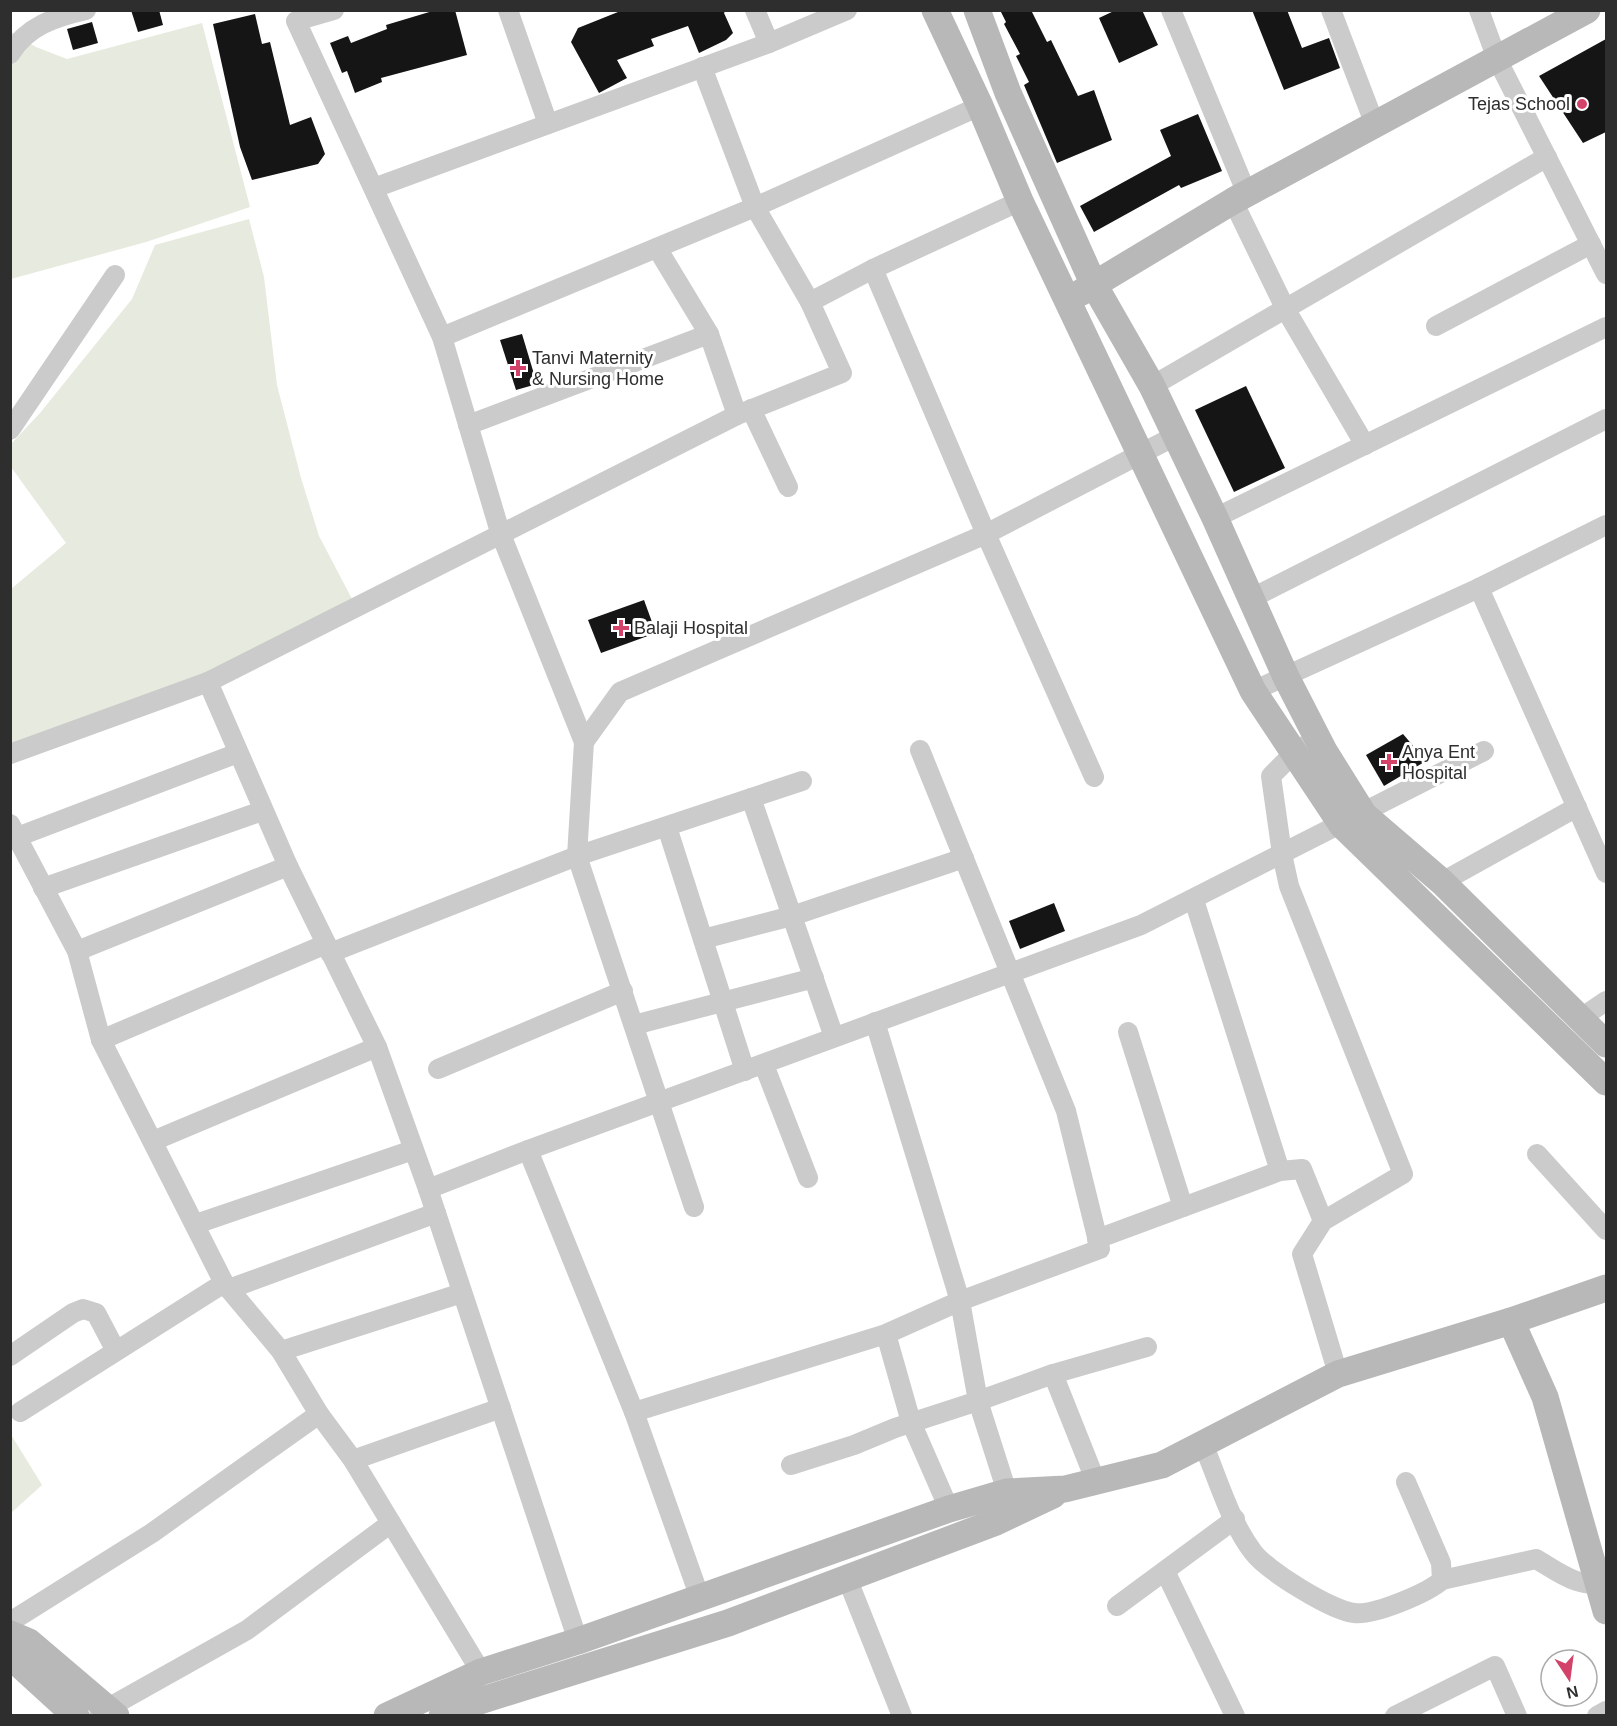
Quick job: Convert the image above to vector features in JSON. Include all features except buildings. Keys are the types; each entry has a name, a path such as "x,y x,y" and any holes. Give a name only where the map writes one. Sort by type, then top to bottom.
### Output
{"street":[{"path":"10,54 16,44 43,23 86,10"},
{"path":"334,10 296,21 442,337 500,532 584,742 577,856 623,991 657,1103 694,1207"},
{"path":"508,10 548,124"},
{"path":"755,10 769,43"},
{"path":"374,188 769,43 847,10"},
{"path":"935,10 1067,302 1253,690 1294,753 1353,820 1606,1082"},
{"path":"977,10 1008,93 1094,283 1152,386 1353,820 1442,882 1606,1044"},
{"path":"1171,10 1240,198 1286,310 1365,444"},
{"path":"1331,10 1375,124"},
{"path":"1479,10 1497,59 1606,274"},
{"path":"1067,302 1094,283 1240,198 1587,10"},
{"path":"10,754 208,682 500,532 744,412 842,373 810,302 755,207 702,67"},
{"path":"442,337 755,207 980,106"},
{"path":"1152,386 1547,157"},
{"path":"810,302 873,269 1020,201"},
{"path":"1436,326 1591,244"},
{"path":"657,248 709,334 744,412 788,488"},
{"path":"873,269 986,534 1094,777"},
{"path":"10,430 115,275"},
{"path":"1215,518 1606,327"},
{"path":"468,425 709,334"},
{"path":"1250,599 1606,419"},
{"path":"584,742 620,692 986,534 1176,436"},
{"path":"1253,690 1479,588 1606,525"},
{"path":"1479,588 1606,873"},
{"path":"208,682 262,811 377,1047 428,1189 578,1641"},
{"path":"1317,738 1294,753 1271,776 1282,854 1289,886 1403,1174 1323,1221 1302,1254 1338,1374"},
{"path":"634,1412 886,1334 960,1301 1100,1249 1066,1111 920,750"},
{"path":"428,1189 528,1150 1141,925 1353,820 1484,751"},
{"path":"238,753 14,831 77,951 101,1040 226,1286 281,1351 319,1414 353,1460 481,1672"},
{"path":"101,1040 328,949 577,856 802,781"},
{"path":"751,798 834,1037"},
{"path":"1442,882 1577,807"},
{"path":"43,888 262,811"},
{"path":"667,827 724,1003 808,1178"},
{"path":"703,939 792,916 964,858"},
{"path":"77,951 288,866"},
{"path":"1194,900 1280,1171"},
{"path":"634,1025 814,978"},
{"path":"438,1069 623,991"},
{"path":"1581,1018 1606,1001"},
{"path":"875,1022 960,1301 978,1401 1007,1492"},
{"path":"1128,1032 1183,1207"},
{"path":"153,1141 377,1047"},
{"path":"196,1224 413,1150"},
{"path":"528,1150 634,1412 700,1598"},
{"path":"1537,1154 1606,1230"},
{"path":"1096,1239 1280,1171 1302,1169 1323,1221"},
{"path":"20,1412 116,1351 226,1286 436,1213"},
{"path":"387,1716 481,1672 578,1641 949,1509 1007,1492 1065,1489 1162,1466 1338,1374 1511,1321 1606,1288"},
{"path":"281,1351 462,1293"},
{"path":"10,1356 82,1309 96,1313 116,1351"},
{"path":"1511,1321 1545,1397 1603,1582 1606,1611"},
{"path":"886,1334 911,1422 949,1509"},
{"path":"791,1465 1053,1374 1147,1347"},
{"path":"1053,1374 1096,1482"},
{"path":"353,1460 501,1408"},
{"path":"10,1622 152,1533 319,1414"},
{"path":"1203,1444 1235,1519 1254,1554 1269,1568 1345,1612 1356,1614 1369,1612 1433,1588 1442,1580 1536,1558 1581,1584 1603,1582"},
{"path":"1406,1482 1441,1563 1442,1580"},
{"path":"442,1716 473,1703 698,1633 996,1522 1065,1489"},
{"path":"1117,1606 1235,1519"},
{"path":"10,1634 29,1642 108,1713 247,1630 391,1523"},
{"path":"1165,1571 1235,1716"},
{"path":"847,1578 902,1716"},
{"path":"10,1661 18,1664 76,1716"},
{"path":"1395,1716 1495,1666 1517,1716"},
{"path":"1597,1716 1606,1711"}],"shaded area":[{"path":"202,23 250,207 146,242 11,279 10,31 36,47 67,59"},
{"path":"249,219 264,277 277,385 301,478 319,536 352,599 204,676 11,749 11,589 66,543 11,467 11,444 40,413 132,299 155,245"},
{"path":"10,1433 42,1485 11,1513 10,1513"}],"place":[{"name":"Tejas School","path":"1582,104"},
{"name":"Tanvi Maternity & Nursing Home","path":"518,368"},
{"name":"Balaji Hospital","path":"621,628"},
{"name":"Anya Ent Hospital","path":"1389,762"}]}
